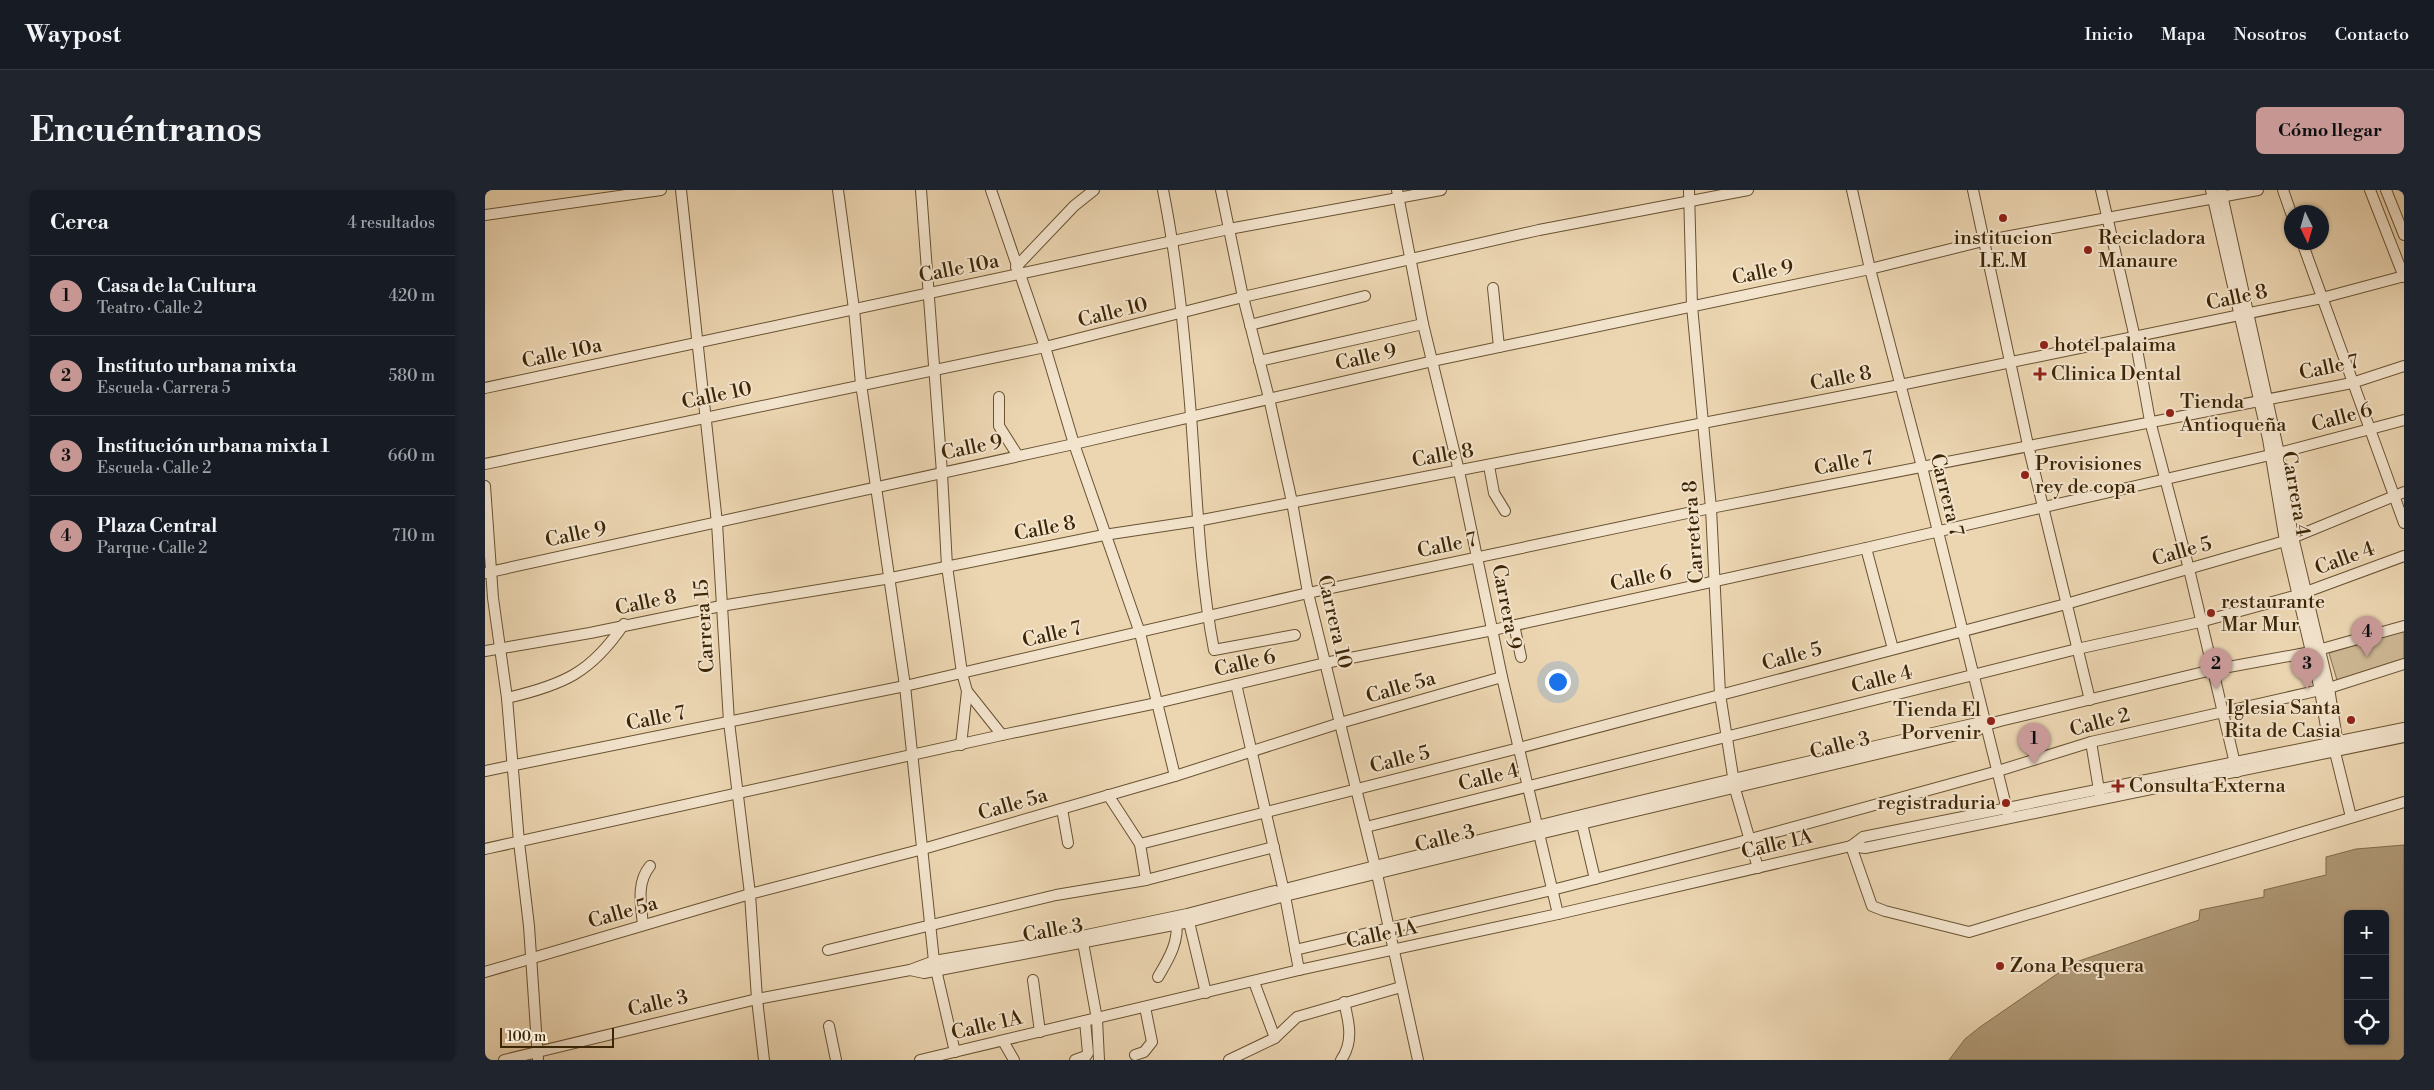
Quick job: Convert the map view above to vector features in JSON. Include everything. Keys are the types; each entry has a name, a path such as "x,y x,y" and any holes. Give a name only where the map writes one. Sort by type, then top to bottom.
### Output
{"street":[{"path":"485,215 661,190"},
{"name":"Carrera 15","path":"681,190 717,523 729,722 751,894 757,999 764,1060"},
{"path":"838,190 855,309 861,384 891,578 905,686 935,966 955,1052"},
{"path":"921,190 947,566 962,673 967,691 961,745"},
{"path":"991,190 1045,347 1074,444 1104,534 1140,633 1175,776"},
{"path":"1018,271 1074,206 1094,190"},
{"path":"1163,190 1173,242 1182,314 1191,417 1197,521 1208,617 1216,651 1295,635"},
{"name":"Carrera 10","path":"1221,190 1243,297 1269,398 1292,502 1309,593 1366,827 1418,1060"},
{"name":"Calle 10a","path":"485,388 929,293 1018,271 1173,242 1397,194 1441,190"},
{"name":"Carretera 8","path":"1689,190 1692,306 1711,508 1720,694 1732,778 1748,839 1758,868"},
{"name":"Calle 10","path":"485,464 706,416 1045,347 1182,314 1243,297 1539,230 1690,203 1748,190"},
{"name":"Carrera 7","path":"1852,190 1870,270 1922,467 2008,814"},
{"path":"1973,190 2028,445 2090,700"},
{"path":"2101,190 2135,338 2150,421 2167,478 2235,768"},
{"name":"Calle 9","path":"489,572 1074,444 1433,361 1870,270 1983,242 2107,219 2217,194 2258,190"},
{"path":"2283,190 2288,205"},
{"path":"2370,190 2404,277"},
{"path":"2386,190 2404,235"},
{"name":"Carrera 9","path":"1397,194 1423,324 1479,558 1503,678 1558,914"},
{"name":"Carrera 4","path":"2217,194 2275,454 2289,539 2325,689 2328,740 2334,748 2351,817"},
{"path":"2305,250 2369,430 2399,493 2404,523"},
{"name":"Calle 8","path":"485,651 590,633 624,624 721,606 891,578 1104,534 1197,521 1900,386 2322,298 2404,277"},
{"path":"1493,288 1499,347"},
{"path":"1250,325 1365,296"},
{"path":"1259,360 1423,324"},
{"name":"Calle 7","path":"485,771 905,686 1309,593 1711,508 2262,399 2353,383 2404,366"},
{"path":"999,397 999,426 1018,456"},
{"name":"Calle 6","path":"485,849 1002,735 1157,703 1325,663 1493,630 1866,548 2275,454 2404,420"},
{"path":"1489,466 1494,493 1505,511"},
{"path":"485,486 489,572 507,698 514,765 519,842 531,958 537,1055"},
{"name":"Calle 5","path":"1140,844 1519,748 2066,604 2289,539 2399,493"},
{"path":"1866,548 1893,649"},
{"name":"Calle 4","path":"1366,827 2077,649 2200,622 2302,594 2404,556"},
{"path":"507,698 547,688 571,676 596,660 609,647 624,624"},
{"path":"1514,625 1521,657"},
{"name":"Calle 3","path":"1538,829 1582,824 1735,789 1978,730 1986,725 2212,670 2315,651 2404,626"},
{"name":"Calle 2","path":"1295,950 1595,879 1998,772 2091,742 2325,689 2404,664"},
{"name":"Calle 5a","path":"485,972 751,894 923,849 1062,809 1175,776 1340,723 1503,678"},
{"path":"1236,684 1284,892 1299,970"},
{"path":"967,691 1002,735"},
{"name":"Calle 3","path":"504,1060 537,1055 757,999 910,970 924,973 935,966 1083,940 1176,921 1732,778 1977,723 1986,725"},
{"name":"Calle 1A","path":"2334,748 2404,728"},
{"name":"Calle 1A","path":"920,1060 1255,982 1299,970 1558,914 1758,868 1851,846 1863,837 2008,814 2334,748 2404,736"},
{"path":"2091,742 2099,795"},
{"path":"1108,795 1140,844 1146,880"},
{"path":"1851,846 1871,906 1969,932 2404,802"},
{"path":"1062,809 1068,843"},
{"path":"1582,824 1595,879"},
{"path":"827,950 1056,895 1146,880 1274,847"},
{"path":"643,925 641,891 643,875 650,866"},
{"path":"1188,918 1206,993"},
{"path":"1158,977 1170,956 1177,933 1176,921"},
{"path":"1083,940 1097,1019 1099,1060"},
{"path":"1033,980 1040,1032"},
{"path":"1255,982 1275,1038"},
{"path":"1229,1060 1275,1038 1297,1017 1401,987"},
{"path":"1341,1060 1345,1054 1350,1032 1344,1002"},
{"path":"1135,1055 1144,1052 1152,1042 1145,1007"},
{"path":"1075,1060 1086,1056 1088,1053 1085,1021"},
{"path":"829,1026 835,1060"},
{"path":"1003,1041 1014,1060"}],"shaded area":[{"path":"2404,631 2404,661 2337,680 2329,653"},
{"path":"2404,845 2404,1060 1949,1060 1965,1039 1980,1027 2073,963 2199,920 2200,910 2264,897 2264,890 2326,875 2326,857 2356,849"}],"place":[{"name":"institucion I.E.M","path":"2003,218"},
{"name":"Recicladora Manaure","path":"2088,250"},
{"name":"hotel palaima","path":"2044,345"},
{"name":"Clinica Dental","path":"2040,374"},
{"name":"Tienda Antioqueña","path":"2170,413"},
{"name":"Provisiones rey de copa","path":"2025,475"},
{"name":"restaurante Mar Mur","path":"2211,613"},
{"name":"Plaza Central","path":"2367,657"},
{"name":"Instituto urbana mixta","path":"2216,689"},
{"name":"Institución urbana mixta 1","path":"2307,689"},
{"name":"Iglesia Santa Rita de Casia","path":"2351,720"},
{"name":"Tienda El Porvenir","path":"1991,721"},
{"name":"Casa de la Cultura","path":"2034,764"},
{"name":"Consulta Externa","path":"2118,786"},
{"name":"registraduria","path":"2006,803"},
{"name":"Zona Pesquera","path":"2000,966"}]}
